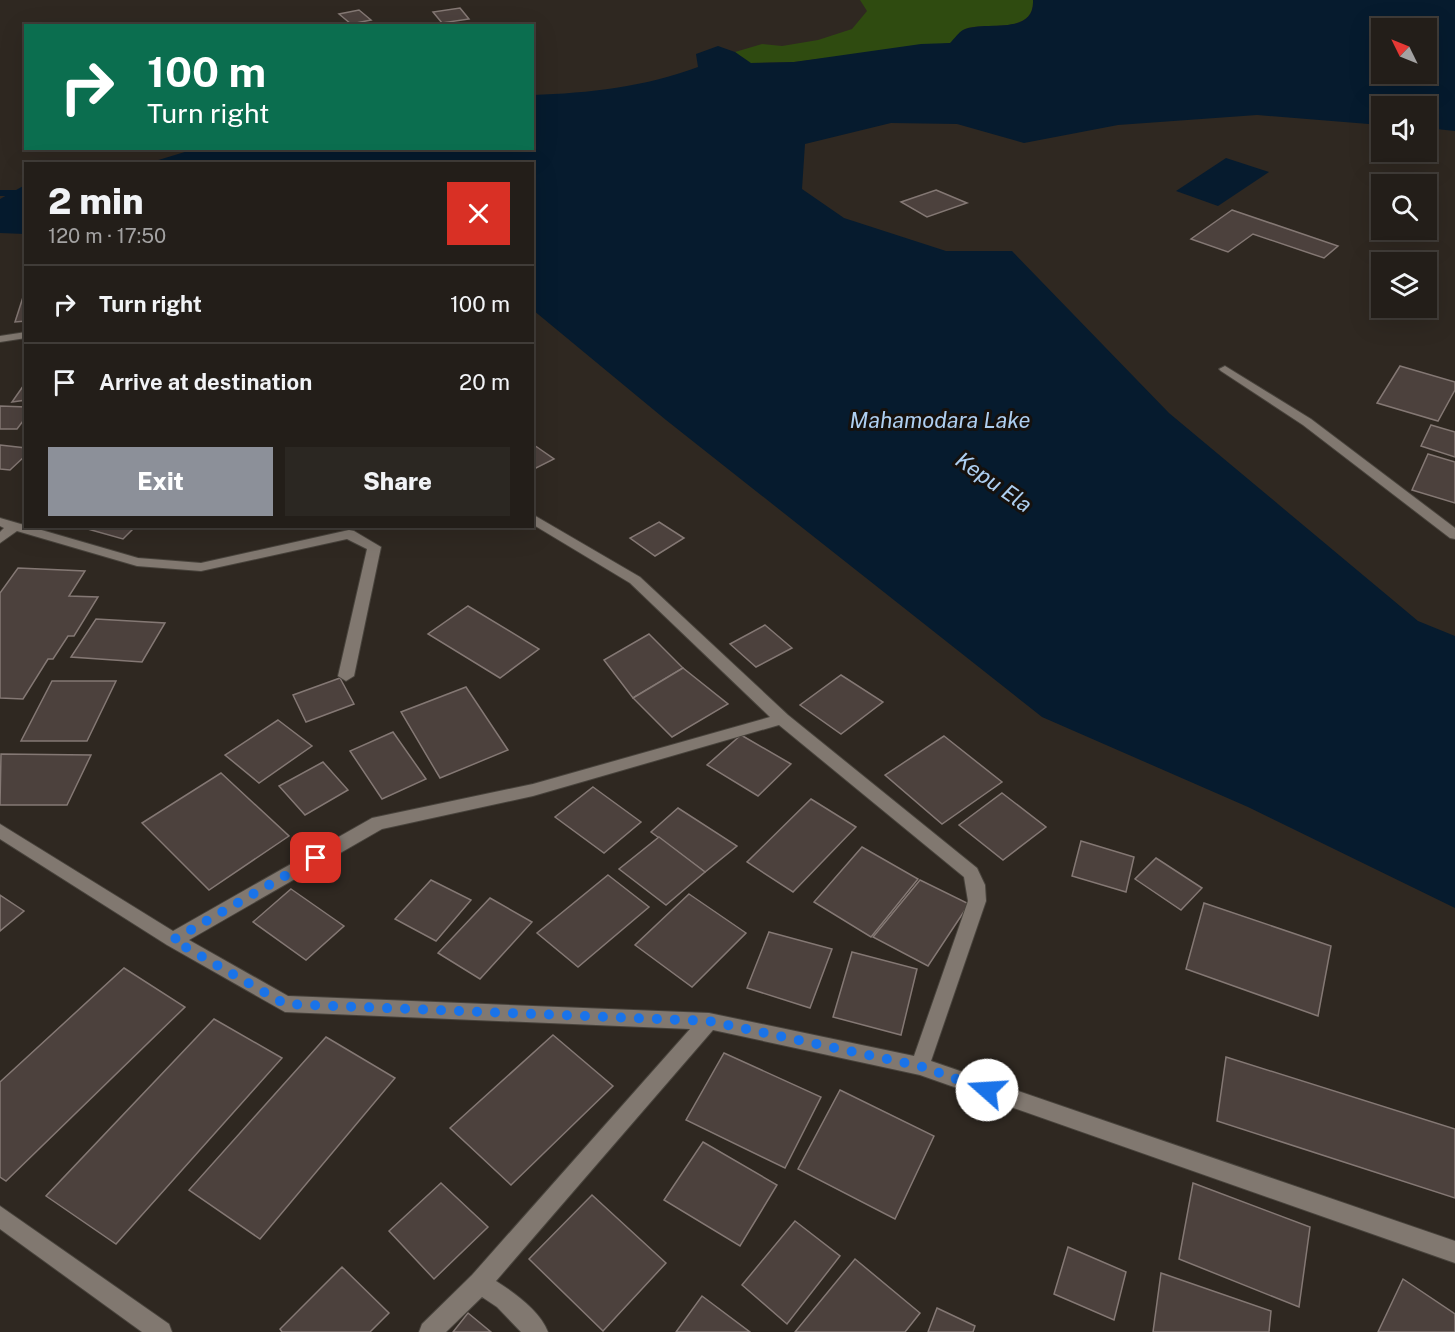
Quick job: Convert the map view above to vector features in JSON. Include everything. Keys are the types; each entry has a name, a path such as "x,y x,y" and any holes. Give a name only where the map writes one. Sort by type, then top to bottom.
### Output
{"street":[{"path":"0,339 24,335"},
{"path":"1225,369 1307,422 1455,535"},
{"path":"534,519 635,580 782,718 971,873 976,885 977,901 920,1066"},
{"path":"0,539 6,525 137,562 201,567 349,534 374,547 346,676"},
{"path":"173,940 378,824 533,789 782,718"},
{"path":"0,831 173,940 285,1004 709,1021 920,1066 1455,1252"},
{"path":"430,1332 480,1283 709,1021"},
{"path":"0,1216 161,1332"},
{"path":"480,1283 505,1299 537,1332"}],"green space":[{"path":"860,0 1033,0 1031,11 1026,19 1007,25 965,29 951,43 794,62 749,63 735,52 762,44 782,46 818,40 852,29 867,11"}],"water":[{"name":"Mahamodara Lake","path":"1033,0 1455,0 1455,131 1437,129 1437,96 1371,96 1371,124 1257,115 1118,125 1024,143 957,124 891,123 805,144 802,189 844,218 946,251 1012,251 1169,413 1418,621 1455,636 1455,908 1248,807 1042,717 666,420 534,311 534,162 142,162 155,161 191,150 534,150 534,95 596,91 658,80 698,67 696,54 718,46 735,52 751,63 794,62 921,44 950,43 963,30 972,27 1017,23 1026,19 1031,12"},
{"path":"1226,158 1269,172 1218,206 1176,191"},
{"path":"24,186 24,234 0,233 0,199"}],"building":[{"path":"460,8 469,19 442,23 433,12"},
{"path":"359,10 371,20 351,24 339,14"},
{"path":"936,190 967,203 927,217 901,202"},
{"path":"1232,210 1338,246 1324,258 1253,234 1228,252 1191,239"},
{"path":"24,294 24,321 15,322"},
{"path":"1400,366 1455,382 1455,390 1438,421 1377,403"},
{"path":"24,385 24,400 12,402"},
{"path":"0,406 24,407 24,420 17,429 0,429"},
{"path":"1431,425 1455,432 1455,457 1421,446"},
{"path":"0,445 24,448 24,457 10,470 0,469"},
{"path":"534,445 554,459 534,469"},
{"path":"1428,454 1455,462 1455,503 1412,490"},
{"path":"659,522 684,538 655,556 630,538"},
{"path":"84,528 134,528 123,539"},
{"path":"18,568 85,571 69,596 98,597 74,636 68,636 53,659 48,659 23,699 0,698 0,593"},
{"path":"468,606 539,649 500,678 428,634"},
{"path":"96,619 165,623 142,662 71,657"},
{"path":"765,625 792,648 756,667 730,644"},
{"path":"649,634 683,668 633,698 604,660"},
{"path":"683,668 728,704 672,737 633,698"},
{"path":"841,675 883,702 841,734 800,705"},
{"path":"340,678 354,704 306,722 293,695"},
{"path":"52,681 116,681 87,741 21,741"},
{"path":"466,687 508,750 440,778 401,712"},
{"path":"278,720 312,746 259,783 225,755"},
{"path":"393,732 426,779 382,799 350,751"},
{"path":"741,735 791,764 758,796 707,765"},
{"path":"944,736 1002,782 942,824 885,775"},
{"path":"1,754 91,755 67,805 0,805"},
{"path":"323,762 348,790 305,815 279,786"},
{"path":"221,773 289,836 209,890 142,823"},
{"path":"593,787 641,822 604,853 555,817"},
{"path":"1002,793 1046,827 1003,860 959,825"},
{"path":"811,799 856,827 793,892 747,862"},
{"path":"678,808 737,846 705,872 651,832"},
{"path":"659,837 705,872 666,905 619,869"},
{"path":"1081,841 1134,857 1126,892 1072,876"},
{"path":"862,847 918,879 871,937 814,902"},
{"path":"1156,858 1202,888 1181,910 1135,879"},
{"path":"608,875 649,907 578,967 537,933"},
{"path":"431,880 471,900 436,941 395,919"},
{"path":"920,880 969,904 928,966 873,937"},
{"path":"291,889 344,926 306,960 253,922"},
{"path":"689,894 746,933 692,987 635,945"},
{"path":"0,895 24,911 0,931"},
{"path":"490,898 532,922 480,979 438,953"},
{"path":"1204,903 1331,946 1318,1016 1186,969"},
{"path":"769,932 832,949 810,1008 747,988"},
{"path":"852,952 917,969 901,1035 833,1017"},
{"path":"124,968 185,1007 6,1181 0,1177 0,1082"},
{"path":"214,1019 282,1058 116,1244 46,1196"},
{"path":"553,1035 613,1086 511,1185 450,1128"},
{"path":"326,1037 395,1078 260,1239 189,1190"},
{"path":"724,1053 821,1097 785,1168 686,1120"},
{"path":"1226,1057 1455,1129 1455,1198 1217,1121"},
{"path":"840,1090 934,1136 895,1219 798,1169"},
{"path":"703,1142 777,1185 740,1246 664,1200"},
{"path":"441,1183 488,1227 434,1279 389,1231"},
{"path":"1193,1183 1310,1227 1299,1307 1179,1259"},
{"path":"592,1195 666,1263 603,1331 529,1259"},
{"path":"795,1221 840,1256 787,1324 742,1285"},
{"path":"1068,1247 1126,1272 1114,1320 1054,1294"},
{"path":"855,1259 920,1313 905,1332 795,1332"},
{"path":"342,1267 389,1313 370,1332 282,1332 280,1329"},
{"path":"1161,1273 1271,1311 1269,1332 1153,1332"},
{"path":"1403,1279 1455,1314 1455,1332 1378,1332"},
{"path":"702,1296 750,1332 676,1332"},
{"path":"937,1308 975,1326 973,1332 928,1332"},
{"path":"468,1313 491,1332 453,1332"}],"waterway":[{"name":"Kepu Ela","path":"0,193 24,193"}],"route":[{"path":"316,858 173,940 285,1004 709,1021 920,1066 987,1090"}]}
